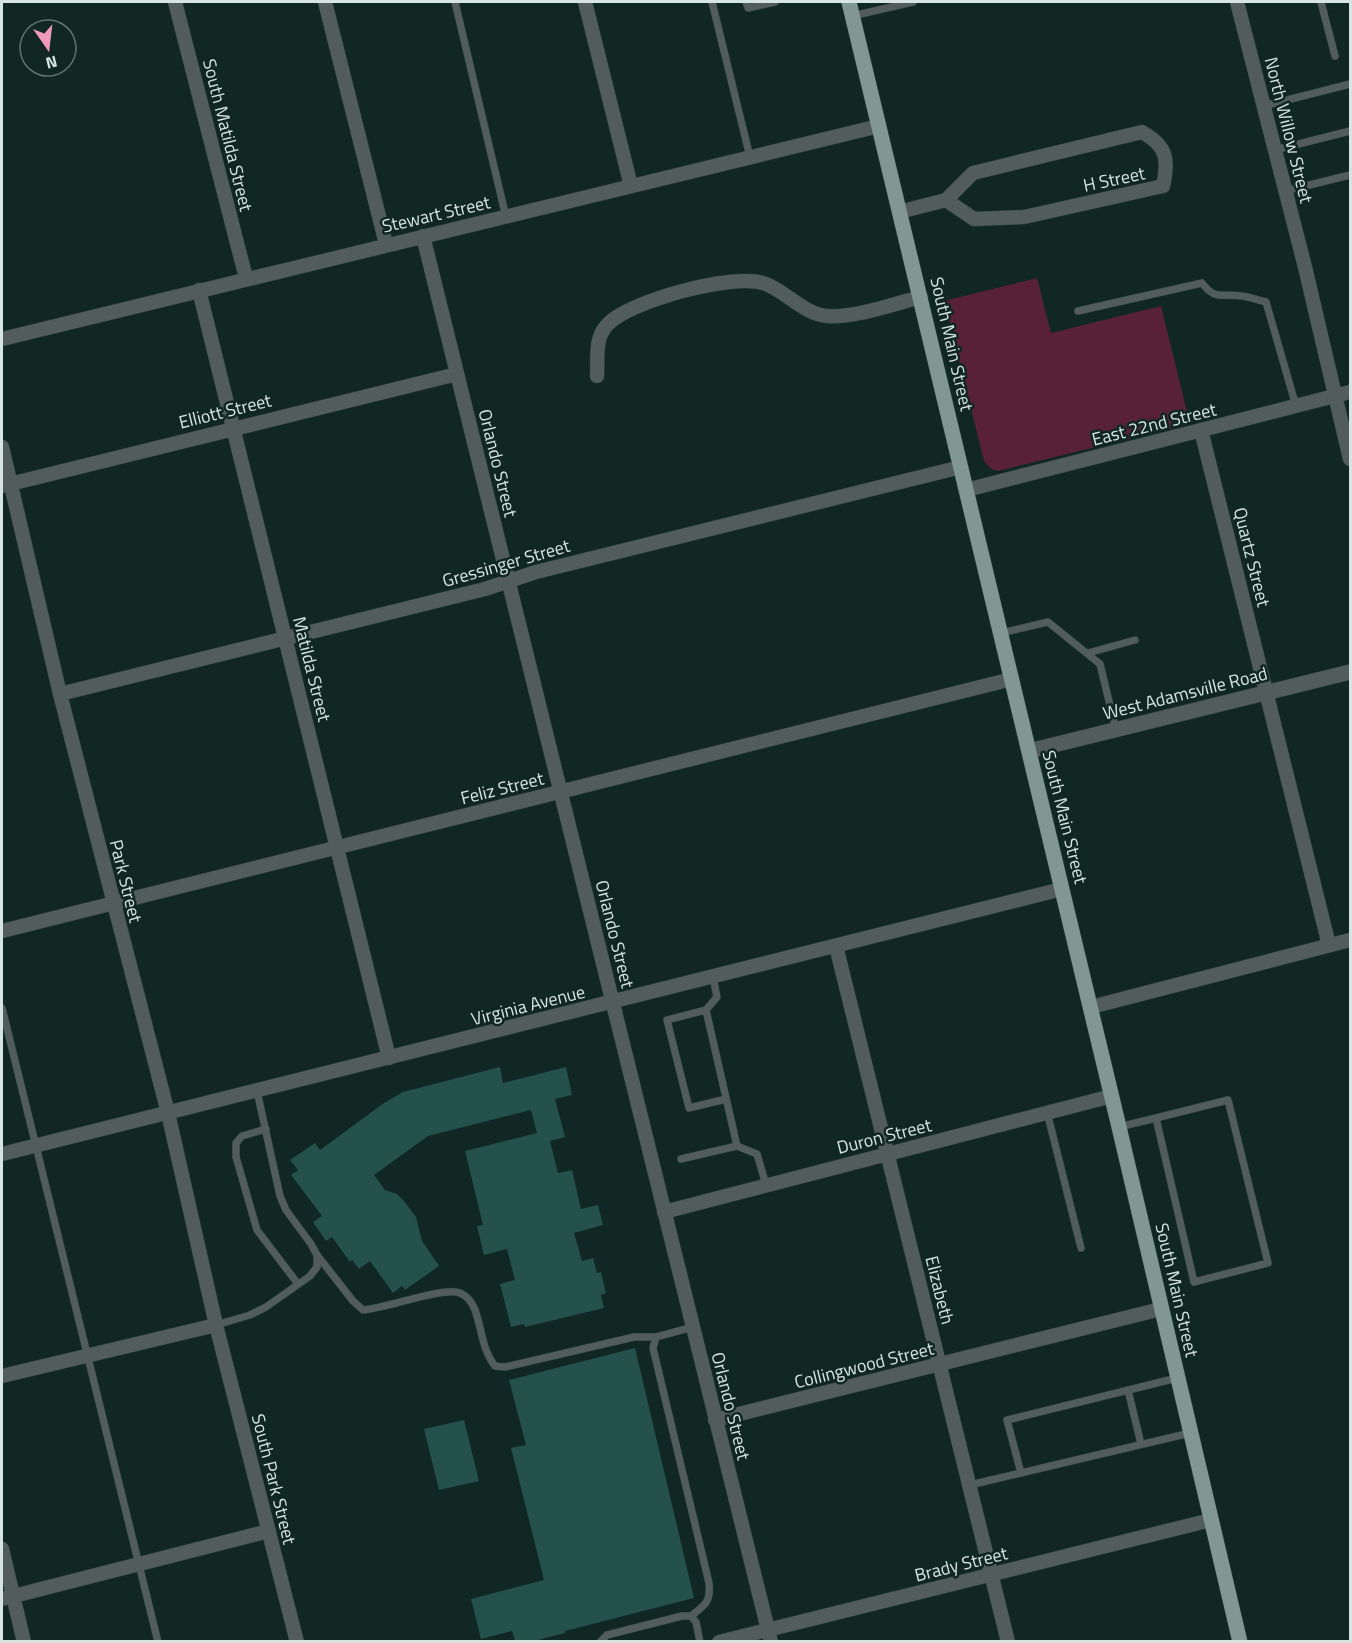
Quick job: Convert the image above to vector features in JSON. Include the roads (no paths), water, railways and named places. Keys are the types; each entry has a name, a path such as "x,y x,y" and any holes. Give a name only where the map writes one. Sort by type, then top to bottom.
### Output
{"main road":[{"name":"South Main Street","path":"851,9 1112,1095 1240,1641"}],"street":[{"name":"South Matilda Street","path":"175,2 246,278"},
{"path":"325,2 386,244"},
{"path":"585,2 631,186"},
{"name":"North Willow Street","path":"1237,2 1305,267 1350,459"},
{"name":"Stewart Street","path":"2,339 879,126"},
{"name":"H Street","path":"1142,132 1158,141 1167,167 1163,186 1024,217 974,219 946,200 973,173 1142,132"},
{"path":"899,212 946,200"},
{"name":"Orlando Street","path":"423,236 770,1636"},
{"path":"597,376 598,341 607,325 625,312 646,302 726,281 746,279 764,283 810,311 824,316 842,317 921,297"},
{"name":"Matilda Street","path":"199,290 390,1058"},
{"name":"Elliott Street","path":"6,484 457,374"},
{"name":"East 22nd Street","path":"966,490 1350,392"},
{"name":"Quartz Street","path":"1202,430 1329,945"},
{"name":"Park Street","path":"2,447 6,484 112,903 168,1113 216,1325"},
{"name":"Gressinger Street","path":"60,694 485,589 536,572 961,467"},
{"name":"West Adamsville Road","path":"1029,751 1350,672"},
{"name":"Feliz Street","path":"2,931 1012,679"},
{"name":"Virginia Avenue","path":"2,1154 1062,889"},
{"path":"1091,1007 1350,940"},
{"name":"Elizabeth","path":"836,946 1008,1641"},
{"name":"Duron Street","path":"664,1212 1112,1095"},
{"name":"Collingwood Street","path":"715,1420 1161,1309"},
{"path":"2,1376 216,1325"},
{"name":"South Park Street","path":"216,1325 297,1641"},
{"name":"Brady Street","path":"719,1641 770,1636 992,1575 1211,1520"},
{"path":"7,1598 269,1532"},
{"path":"2,1549 7,1598 24,1641"}],"lane":[{"path":"455,2 506,217"},
{"path":"712,2 750,157"},
{"path":"746,2 748,8 775,2"},
{"path":"851,9 912,2"},
{"path":"1321,2 1335,56"},
{"path":"1264,106 1350,84"},
{"path":"1275,150 1350,131"},
{"path":"1286,191 1350,175"},
{"path":"1078,311 1202,283 1209,292 1222,296 1239,296 1266,302 1296,406"},
{"path":"1001,633 1048,622 1088,653 1100,664 1116,730"},
{"path":"1088,653 1135,640"},
{"path":"713,977 717,997 706,1010 668,1020 689,1108 726,1099"},
{"path":"2,1008 158,1641"},
{"path":"706,1010 737,1146"},
{"path":"257,1090 286,1210 317,1255 353,1301 363,1310 378,1309 440,1292 458,1292 469,1299 475,1310 489,1358 495,1366 505,1367 634,1337 656,1337 693,1327"},
{"path":"1119,1127 1228,1100 1268,1263 1194,1282 1156,1118"},
{"path":"1047,1112 1081,1248"},
{"path":"266,1129 242,1136 236,1143 236,1157 257,1230 297,1284"},
{"path":"681,1160 737,1146 757,1154 766,1185"},
{"path":"216,1325 258,1311 310,1276 316,1267 317,1255"},
{"path":"600,1641 607,1635 682,1616 691,1616 706,1604 710,1594 653,1347 656,1337"},
{"path":"1021,1473 1007,1420 1177,1378"},
{"path":"1128,1390 1141,1444"},
{"path":"970,1485 1190,1433"},
{"path":"691,1616 696,1623 700,1641"}]}
